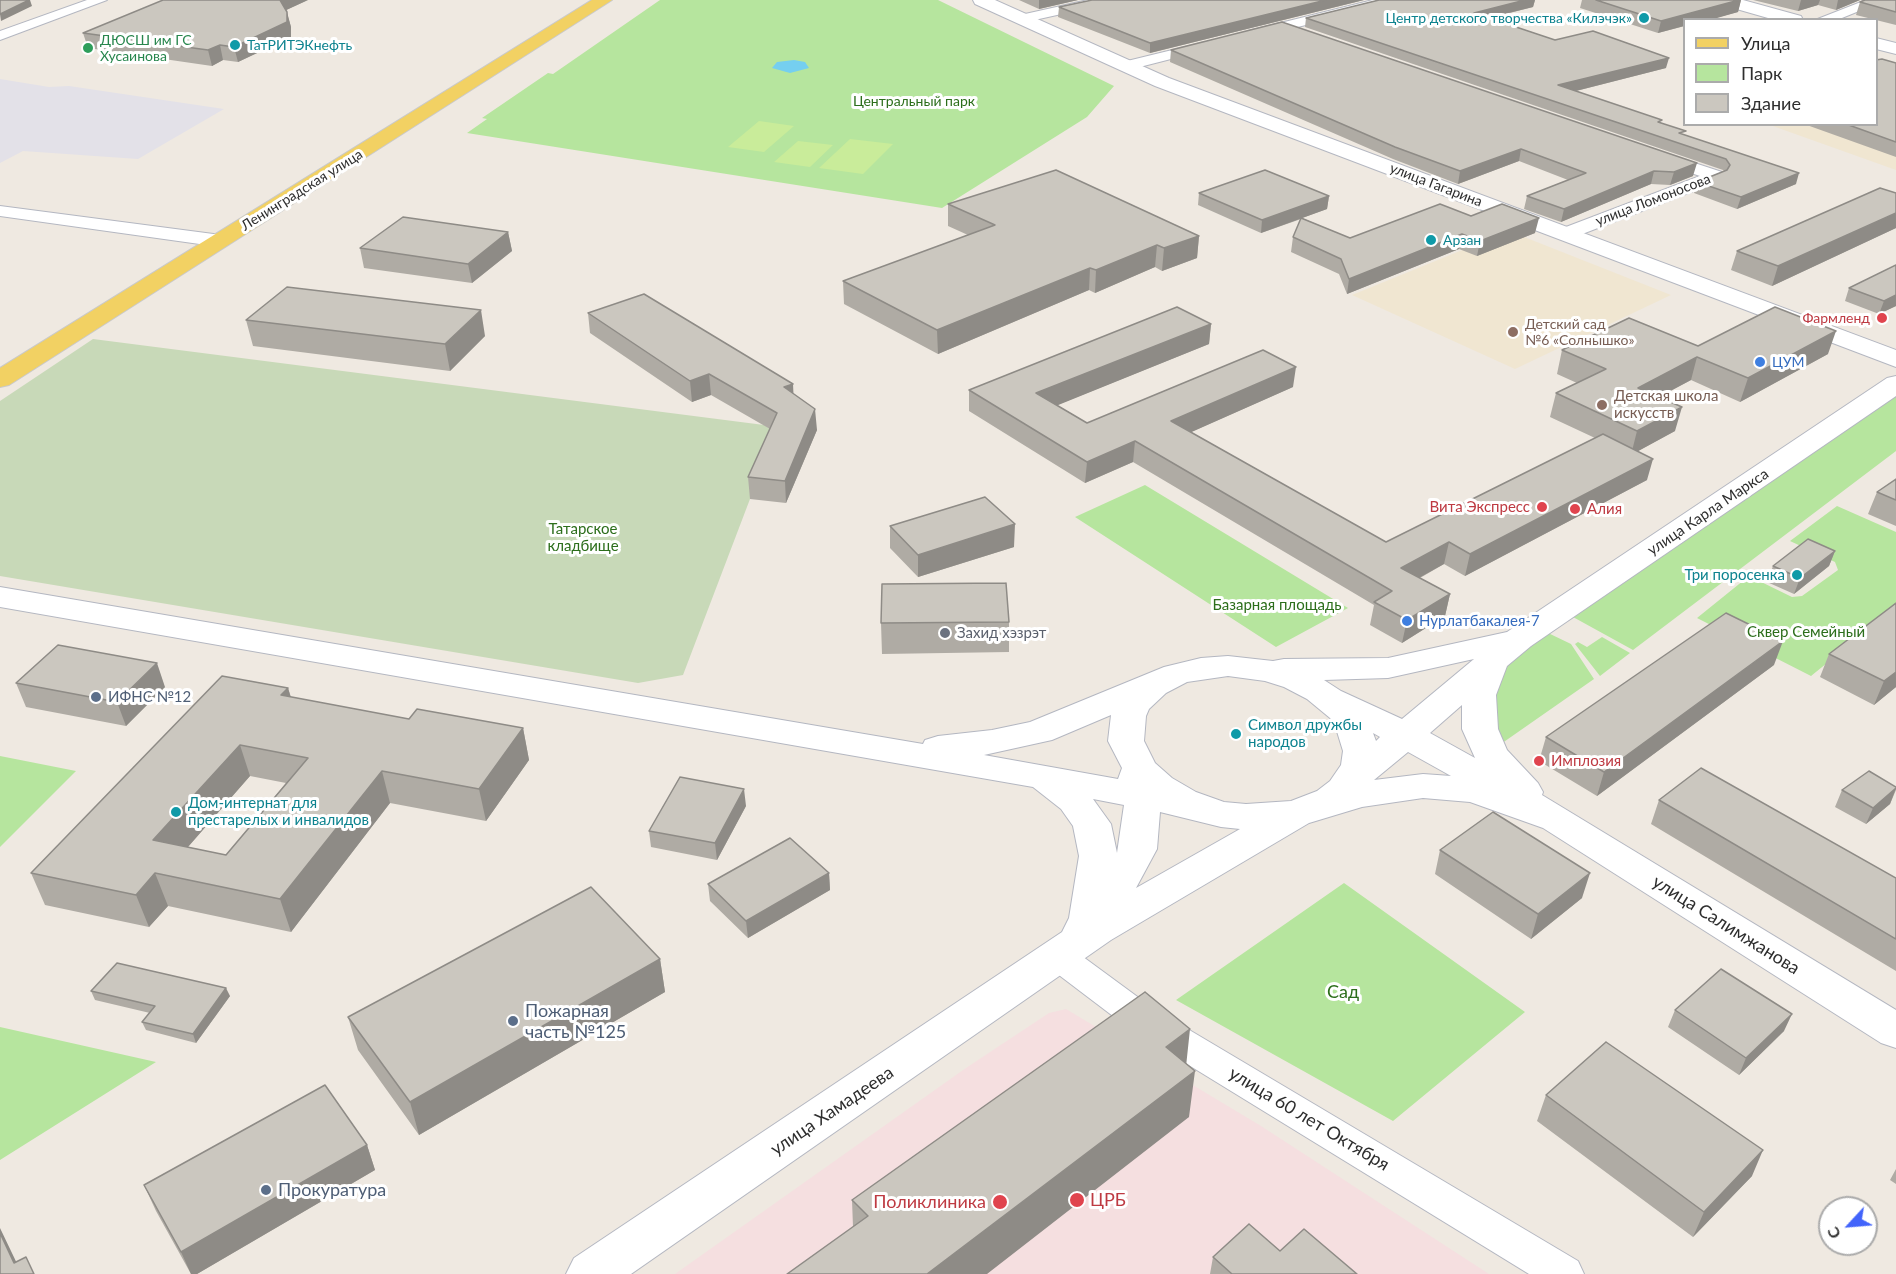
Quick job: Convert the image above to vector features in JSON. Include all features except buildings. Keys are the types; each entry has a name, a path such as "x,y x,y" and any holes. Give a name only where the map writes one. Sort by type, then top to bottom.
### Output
{"main road":[{"name":"Ленинградская улица","path":"0,379 604,0"}],"street":[{"path":"2,32 29,26 100,0"},
{"name":"улица Гагарина","path":"981,0 1124,66 1896,359"},
{"path":"1021,19 1106,0"},
{"path":"1237,38 1390,0"},
{"path":"1725,0 1788,18"},
{"path":"1828,18 1879,0"},
{"path":"1283,27 1316,38"},
{"path":"1124,66 1214,44"},
{"path":"1878,44 1896,49"},
{"name":"улица Ломоносова","path":"1564,234 1716,176 1649,153"},
{"path":"0,211 221,241"},
{"name":"улица Карла Маркса","path":"1353,779 1506,649 1896,384"},
{"path":"0,597 1039,776 1246,817 1296,814 1359,795 1423,786 1470,790 1494,796 1556,819"},
{"path":"1506,649 1479,695 1480,729 1498,764 1518,786 1556,819"},
{"name":"улица Карла Маркса","path":"1257,669 1388,668 1506,649"},
{"path":"891,752 992,742 1039,732 1125,699 1176,674 1201,668 1228,666 1257,669 1296,680 1329,699 1404,734 1556,819"},
{"path":"1154,685 1134,704 1127,722 1126,741 1134,760 1149,779 1170,795 1197,807"},
{"path":"1296,814 1330,800 1353,779 1359,765 1361,752 1358,737 1342,710 1329,699"},
{"name":"улица Хамадеева","path":"1073,941 1118,885 1138,849 1143,797 1131,765 1126,741"},
{"path":"1039,776 1074,800 1092,824 1098,856 1073,941"},
{"name":"улица Хамадеева","path":"591,1274 1073,941 1296,814"},
{"name":"улица Салимжанова","path":"1556,819 1896,1031"},
{"name":"улица 60 лет Октября","path":"1073,941 1142,1019 1564,1274"}],"shaded area":[{"path":"1878,59 1896,65 1896,170 1773,126 1878,126"},
{"path":"0,79 49,87 69,86 224,109 138,159 23,151 0,163"},
{"name":"Детский сад №6 «Солнышко»","path":"1509,231 1671,295 1515,369 1352,295"},
{"name":"ЦРБ","path":"1066,1009 1261,1126 1489,1274 675,1274 966,1068 1049,1013"}],"green space":[{"name":"Центральный парк","path":"660,0 938,0 1114,86 1087,117 942,208 467,133 487,119 482,118 548,73 553,74"},
{"path":"759,121 794,126 764,152 728,147"},
{"path":"850,139 893,144 863,174 819,168"},
{"path":"798,141 833,145 810,167 774,162"},
{"name":"Татарское кладбище","path":"93,339 764,425 779,434 750,499 683,675 638,683 0,576 0,401"},
{"path":"1896,393 1896,451 1633,650 1573,617"},
{"name":"Базарная площадь","path":"1145,485 1348,608 1276,647 1075,517"},
{"name":"Сквер Семейный","path":"1837,506 1896,532 1896,607 1811,676 1697,618 1749,576 1792,597 1802,596 1838,570 1835,562 1790,541"},
{"path":"1546,632 1571,644 1594,679 1498,746 1489,703 1503,663"},
{"path":"1602,637 1630,653 1600,676 1575,644 1578,642 1587,647"},
{"path":"0,756 76,771 0,847"},
{"name":"Сад","path":"1344,883 1525,1012 1393,1121 1176,1000"},
{"path":"0,1027 156,1062 0,1160"}],"water":[{"path":"794,60 805,62 809,68 790,73 772,68 777,62"}],"place":[{"name":"Центр детского творчества «Килэчэк»","path":"1644,18"},
{"name":"ТатРИТЭКнефть","path":"235,45"},
{"name":"ДЮСШ им ГС Хусаинова","path":"88,48"},
{"name":"Арзан","path":"1431,240"},
{"name":"Фармленд","path":"1882,318"},
{"name":"Детский сад №6 «Солнышко»","path":"1513,332"},
{"name":"ЦУМ","path":"1760,362"},
{"name":"Детская школа искусств","path":"1602,405"},
{"name":"Вита Экспресс","path":"1542,507"},
{"name":"Алия","path":"1575,509"},
{"name":"Три поросенка","path":"1797,575"},
{"name":"Нурлатбакалея-7","path":"1407,621"},
{"name":"Захид хэзрэт","path":"945,633"},
{"name":"ИФНС №12","path":"96,697"},
{"name":"Символ дружбы народов","path":"1236,734"},
{"name":"Имплозия","path":"1539,761"},
{"name":"Дом-интернат для престарелых и инвалидов","path":"176,812"},
{"name":"Пожарная часть №125","path":"513,1021"},
{"name":"Прокуратура","path":"266,1190"},
{"name":"ЦРБ","path":"1077,1200"},
{"name":"Поликлиника","path":"1000,1202"}]}
